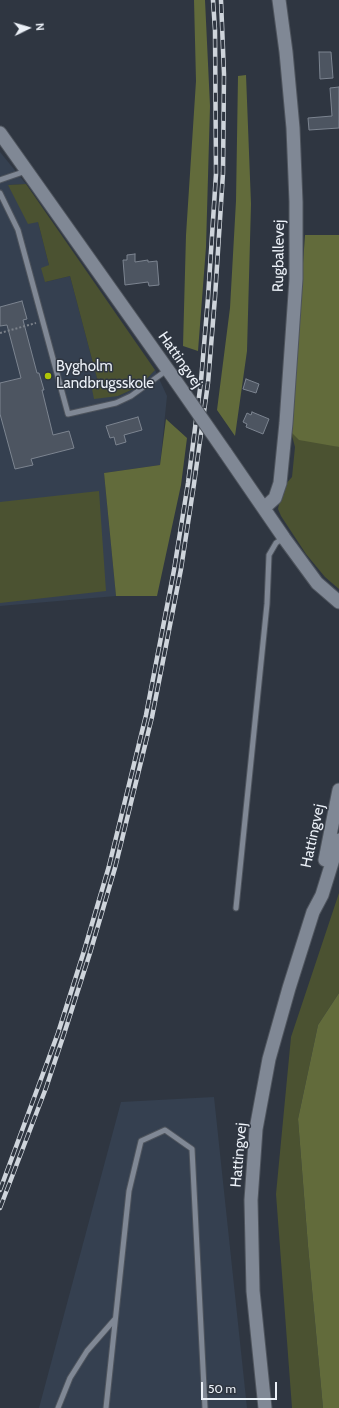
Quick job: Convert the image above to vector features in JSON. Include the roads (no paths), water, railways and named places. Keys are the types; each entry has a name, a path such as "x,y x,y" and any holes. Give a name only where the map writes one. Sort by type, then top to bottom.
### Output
{"street":[{"name":"Rugballevej","path":"264,508 275,498 280,483 286,423 296,279 296,202 293,128 286,52 278,0"},
{"name":"Hattingvej","path":"0,133 284,538 317,583 339,602"},
{"name":"Hattingvej","path":"314,912 316,892 328,848 339,790"},
{"name":"Hattingvej","path":"265,1408 253,1291 251,1200 256,1129 269,1059 289,988 339,840"}],"lane":[{"path":"0,180 27,171"},
{"path":"0,193 18,230 68,414 121,401 171,375"},
{"path":"236,908 267,604 270,555 276,543 284,538"},
{"path":"106,1408 129,1191 141,1140 165,1130 192,1149 205,1408"},
{"path":"58,1408 70,1378 87,1351 116,1318"}],"railway":[{"path":"0,1190 58,1033 109,866 146,715 174,570 188,483 201,381 208,298 216,174 215,30 213,0"},
{"path":"0,1208 46,1088 90,953 115,868 152,717 181,569 208,383 215,297 223,173 224,74 221,0"}],"place":[{"name":"Bygholm Landbrugsskole","path":"48,376"}]}
